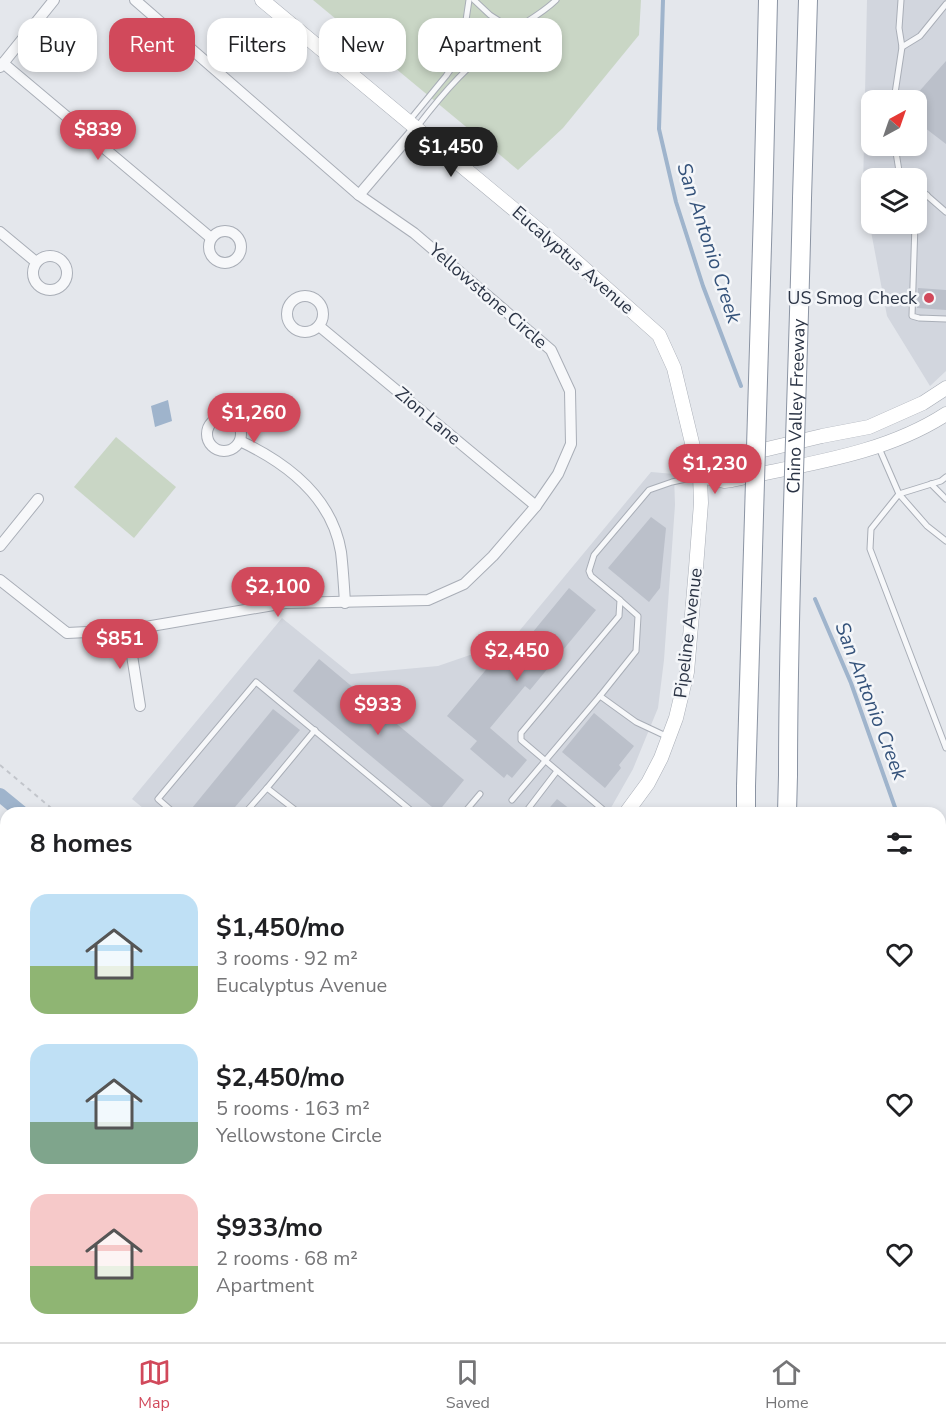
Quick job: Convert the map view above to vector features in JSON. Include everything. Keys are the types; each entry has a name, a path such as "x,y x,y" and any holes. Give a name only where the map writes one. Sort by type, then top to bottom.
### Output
{"highway":[{"path":"746,807 768,0"},
{"name":"Chino Valley Freeway","path":"787,807 788,638 798,398 808,0"}],"main road":[{"name":"Eucalyptus Avenue","path":"262,0 570,256 659,335 674,368 700,476"},
{"path":"700,476 725,459 869,427 923,403 946,388"},
{"path":"700,476 724,481 732,480 878,446 900,438 946,414"},
{"name":"Pipeline Avenue","path":"630,807 648,783 669,738 682,697 687,672 697,558 701,503 700,476"}],"street":[{"path":"54,0 2,65 211,238"},
{"name":"Yellowstone Circle","path":"0,580 67,633 128,630 285,603 428,600 464,584 493,556 536,506 558,474 571,444 570,391 551,351 414,233 359,195 135,0"},
{"path":"359,195 412,125"},
{"path":"0,232 36,262"},
{"name":"Zion Lane","path":"320,326 536,506"},
{"path":"240,441 268,456 313,491 332,523 341,550 345,603"},
{"path":"0,546 38,500"},
{"path":"128,630 140,706"}],"lane":[{"path":"412,125 461,54 469,0"},
{"path":"474,0 495,18"},
{"path":"530,18 556,0"},
{"path":"896,90 902,47 899,28 901,0"},
{"path":"902,47 920,36 946,4"},
{"path":"412,125 462,72"},
{"path":"927,195 946,212"},
{"path":"915,234 912,316 946,319"},
{"path":"878,446 898,494 927,526 946,541"},
{"path":"512,800 636,651 638,616 591,576 589,571 594,555 649,490 700,476"},
{"path":"946,477 941,481 898,494 872,529 870,549 946,748"},
{"path":"931,484 946,499"},
{"path":"600,807 521,740 521,733 619,616 620,600"},
{"path":"167,807 158,800 256,681 407,807"},
{"path":"600,696 636,722 669,738"},
{"path":"250,807 315,730"},
{"path":"529,807 557,771"},
{"path":"267,788 291,807"},
{"path":"469,807 480,794"}],"path":[{"path":"0,765 50,807"}],"shaded area":[{"path":"867,0 946,0 946,371 930,386 887,316 872,234 927,234 927,168 863,168 864,156 927,156 927,90 865,90"},
{"path":"651,472 674,474 675,505 664,660 658,708 633,769 611,807 142,807 132,799 282,618 351,674 438,666 511,641"}],"green space":[{"path":"313,0 641,0 639,35 563,128 518,170 400,72 406,72 406,18 335,18"},
{"path":"116,437 176,487 134,538 74,487"}],"water":[{"path":"168,400 172,421 155,427 151,406"}],"building":[{"path":"946,61 946,144 927,129 927,90 920,90"},
{"name":"US Smog Check","path":"918,288 946,290 946,310 917,308"},
{"path":"651,517 666,528 660,588 649,602 608,568"},
{"path":"569,588 596,610 530,690 525,686 490,728 527,760 512,778 507,774 504,778 470,749 477,741 447,716 495,659 504,667"},
{"path":"319,659 464,780 442,807 432,807 293,691"},
{"path":"273,709 300,730 235,807 193,807"},
{"path":"594,713 634,746 619,765 621,768 605,788 562,752"},
{"path":"557,799 567,807 550,807"}],"waterway":[{"name":"San Antonio Creek","path":"663,0 659,129 676,202 703,286 741,386"},
{"name":"San Antonio Creek","path":"815,599 851,683 895,807"},
{"path":"0,795 15,807"}],"place":[{"name":"US Smog Check","path":"929,298"}]}
